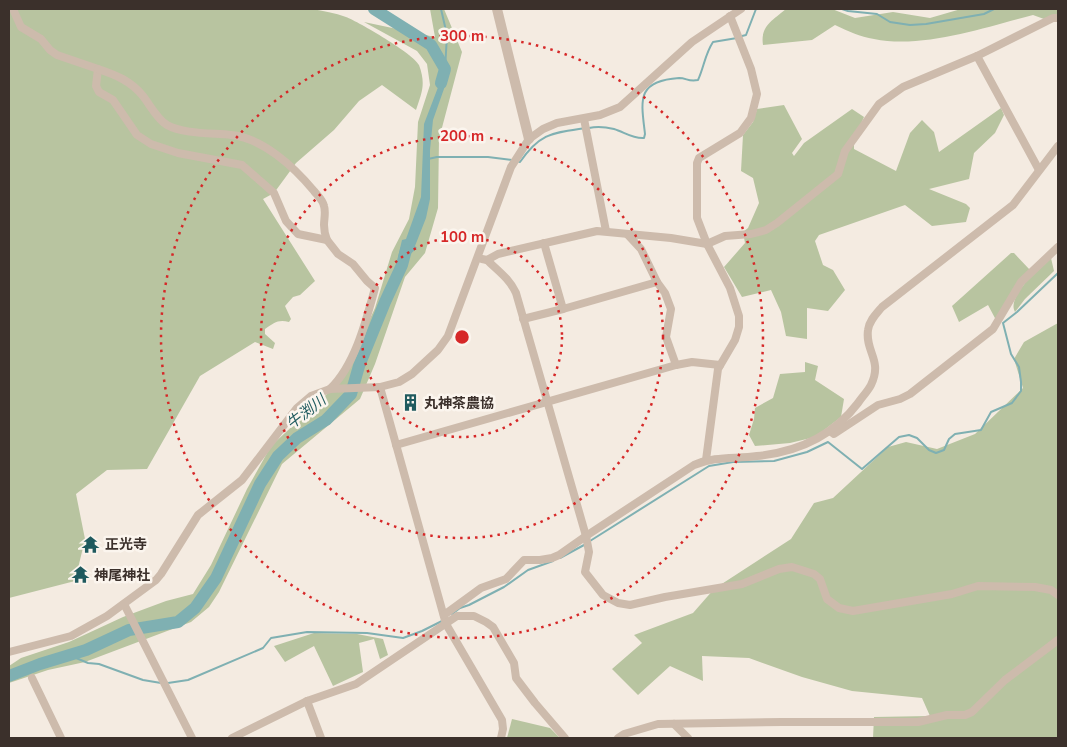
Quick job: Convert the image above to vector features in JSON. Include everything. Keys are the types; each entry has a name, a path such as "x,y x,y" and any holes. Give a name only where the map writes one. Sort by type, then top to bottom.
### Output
{"street":[{"path":"13,9 21,27 41,39 56,56 119,76 131,84 167,125 182,130 237,136 256,143 288,163 299,173 324,206 324,228 327,240 338,254 353,264 375,288 350,362 330,389"},
{"path":"497,9 529,139"},
{"path":"9,652 71,636 124,604 161,574 198,515 242,480 297,408 311,396 330,389 380,387 399,382 412,374 438,350 448,336 511,166 529,139 543,129 558,123 584,119 620,108 692,42 740,9"},
{"path":"706,460 710,421 720,365 735,340 739,327 739,316 730,288 707,244 697,218 697,162 699,158 740,133 751,118 757,94 751,69 730,16"},
{"path":"487,260 498,254 597,231 670,238 707,244 725,236 751,234 766,230 838,174 845,151 879,104 903,87 977,56 1053,18 1058,18"},
{"path":"977,56 1039,170"},
{"path":"98,69 96,86 99,92 113,100 137,135 152,144 178,153 242,165 274,193 286,220 298,234 327,240"},
{"path":"584,119 606,231"},
{"path":"444,615 481,588 506,579 519,563 524,560 552,558 632,507 679,474 706,460 775,454 797,449 814,442 830,431 852,410 871,386 876,370 868,329 882,307 1013,205 1058,146"},
{"path":"628,235 641,249 657,282 665,293 671,309 666,337 676,366"},
{"path":"544,244 563,310"},
{"path":"830,431 834,434 878,405 910,394 993,329 1021,282 1058,247"},
{"path":"478,259 487,260 503,273 512,284 586,536 589,552 584,572 603,595 618,603 630,605 742,584 779,569 792,567 814,574 820,578 827,599 839,608 853,611 952,594 978,586 1035,587 1051,590 1058,595"},
{"path":"523,319 563,310 657,282"},
{"path":"396,445 692,362 720,365"},
{"path":"380,387 446,624 502,720 501,738"},
{"path":"124,604 192,738"},
{"path":"232,738 307,701 356,684 457,616 463,615 474,616 493,628 514,663 516,678 565,738"},
{"path":"618,738 624,734 650,726 674,724 801,721 918,722 948,715 965,715 972,712 1005,680 1058,640"},
{"path":"32,678 61,738"},
{"path":"307,701 321,738"},
{"path":"674,724 688,738"}],"green space":[{"path":"9,9 312,9 346,17 397,46 419,65 423,83 416,110 382,85 359,101 334,130 296,163 274,193 263,199 315,281 300,295 293,297 285,306 291,319 289,322 279,321 265,329 265,334 275,343 273,349 255,342 200,376 147,469 107,470 76,494 85,539 75,581 9,598"},
{"path":"430,9 444,9 462,52 439,139 438,208 425,253 405,277 375,364 360,399 282,464 219,592 209,607 191,622 85,662 48,670 9,683 9,666 21,658 69,642 123,617 166,601 193,594 211,565 247,489 271,446 341,381 375,308 392,252 409,219 415,187 418,122 430,85 427,64 417,51 364,22 435,37"},
{"path":"786,9 832,9 855,18 893,12 930,18 961,9 1058,9 1058,19 1044,19 1033,15 975,31 913,41 869,38 854,34 835,25 812,40 763,45 766,28 772,20"},
{"path":"784,105 802,139 792,153 794,156 804,143 852,109 864,117 854,139 854,149 896,171 910,133 922,120 934,132 939,152 1001,108 1004,115 995,133 974,153 969,179 929,189 966,204 970,208 966,222 932,226 905,205 819,235 815,241 823,265 833,270 845,290 828,311 807,308 807,339 786,336 781,312 771,290 742,297 724,267 745,243 743,232 748,228 759,203 753,178 741,171 743,135 753,122 757,109"},
{"path":"1011,253 1014,253 1030,270 996,320 988,305 959,322 952,306"},
{"path":"1051,258 1054,271 1025,299 1015,312 1015,298 1032,275"},
{"path":"1058,323 1058,738 873,738 874,717 930,716 922,698 852,691 802,677 749,658 702,656 703,681 670,666 638,695 612,669 642,643 634,635 693,613 714,589 791,539 814,503 833,498 888,447 906,442 937,449 975,434 1023,388 1014,359 1024,342"},
{"path":"805,362 818,366 815,380 844,399 841,417 815,437 790,443 755,446 749,435 755,408 773,398 780,374 805,372"},
{"path":"314,633 357,634 383,639 388,655 380,659 374,639 359,643 363,672 333,686 314,646 285,662 274,646"},
{"path":"512,719 550,728 560,738 507,738"}],"water":[{"path":"445,69 445,86 433,120 430,150 430,199 426,218 415,246 417,248 404,260 402,265 401,259 398,257 402,240 406,239 421,197 424,124"}],"waterway":[{"name":"牛渕川","path":"374,9 431,45 445,69 441,83"},
{"path":"441,9 447,35 445,69"},
{"path":"742,36 746,35 756,9"},
{"path":"842,9 877,14 890,22 910,25 984,14 994,9"},
{"path":"589,128 608,128 644,138 643,102 644,94 648,88 655,83 665,80 679,78 692,81 698,80 713,42 737,38"},
{"path":"517,161 520,162 534,145 548,136 564,131 585,128"},
{"path":"428,159 437,157 488,157 512,160"},
{"name":"牛渕川","path":"9,676 86,650 129,630 178,622 195,608 216,578 260,484 278,456 297,438 326,420 351,394 359,366 402,265 406,250"},
{"path":"590,541 709,466 733,462 774,461 807,452 828,442 862,469 899,437 909,435 917,438 929,450 936,453 944,450 949,439 955,434 981,430 991,412 1012,403 1021,391 1019,367 1011,354 1003,323 1058,273"},
{"path":"560,558 584,545"},
{"path":"452,614 460,608 504,587 528,570 553,561"},
{"path":"168,683 188,680 263,648 271,638 307,632 367,633 403,638 442,621"},
{"path":"73,653 76,658 88,663 99,664 143,680 161,683"}],"place":[{"name":"丸神茶農協","path":"410,403"},
{"name":"正光寺","path":"91,544"},
{"name":"神尾神社","path":"80,575"}]}
